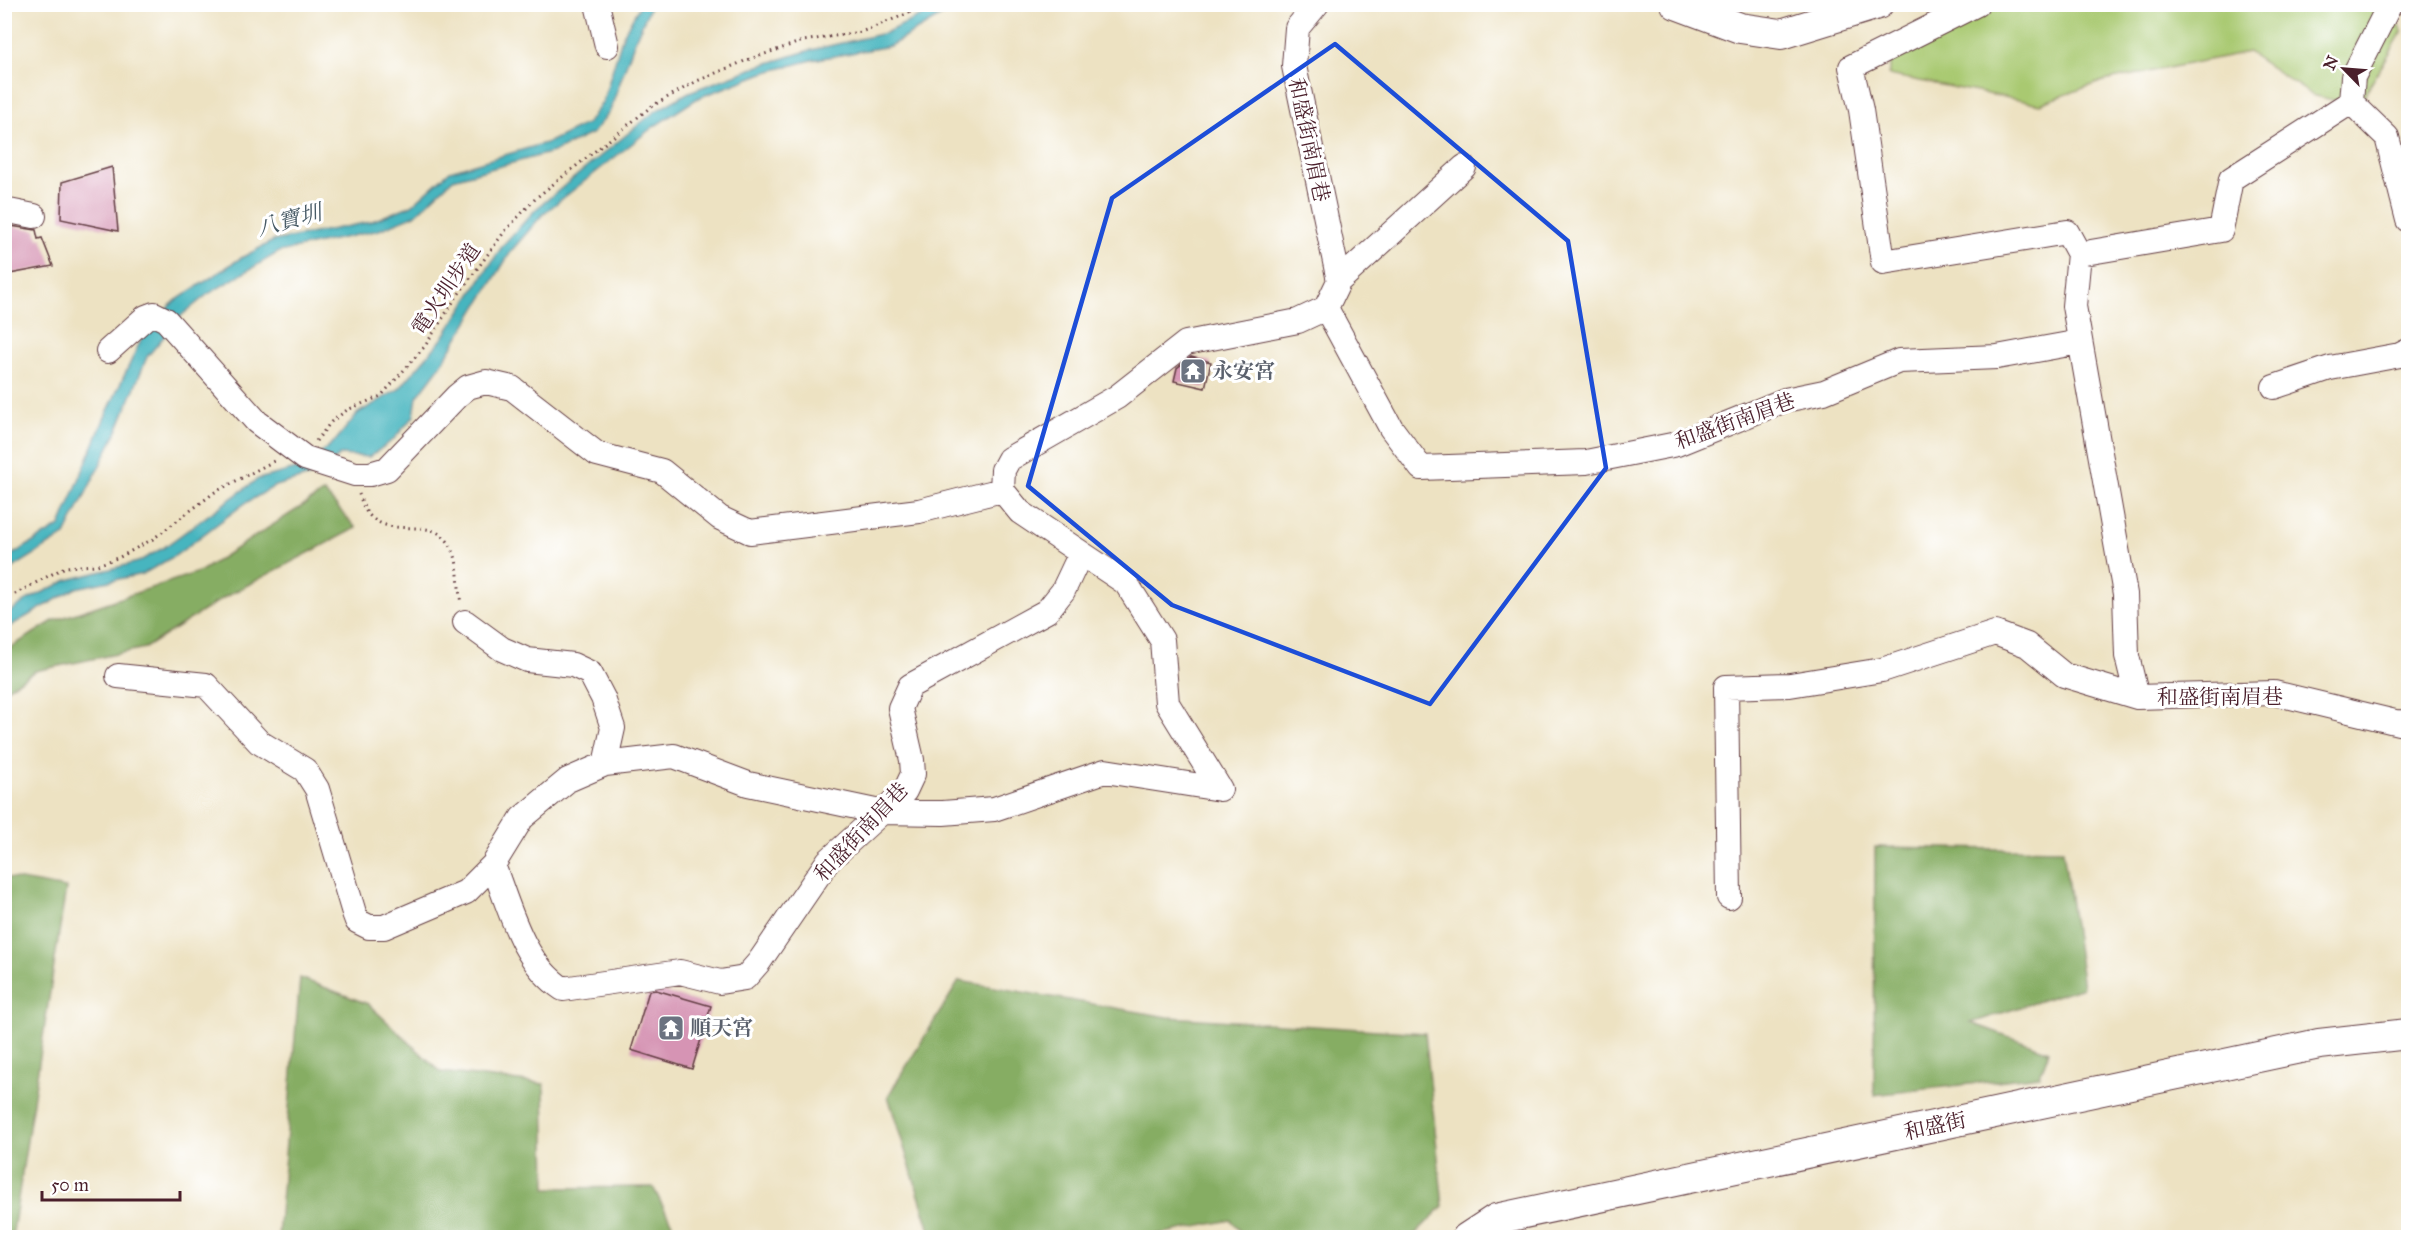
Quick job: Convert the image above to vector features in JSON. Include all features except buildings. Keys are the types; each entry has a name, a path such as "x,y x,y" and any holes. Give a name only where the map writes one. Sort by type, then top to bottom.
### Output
{"main road":[{"path":"1676,4 1740,28 1781,34 1878,4"},
{"name":"和盛街","path":"1467,1238 1496,1220 1508,1217 2319,1044 2409,1034"}],"street":[{"path":"597,4 607,46"},
{"name":"和盛街南眉巷","path":"1317,4 1297,28 1294,66 1339,281"},
{"path":"1977,4 1851,67 1861,110 1883,262 2067,232 2079,254 2221,230 2231,180 2350,102 2353,77 2390,4"},
{"path":"2350,102 2387,137 2409,220"},
{"path":"118,676 206,685 259,742 304,770 317,789 357,921 369,927 384,927 466,892 493,865 522,818 568,780 605,764 674,756 748,784 880,812 943,813 994,809 1105,771 1220,789 1167,703 1162,640 1126,584 1020,512 1002,490 1004,470 1009,459 1118,397 1186,343 1203,337 1298,321 1326,308 1339,281 1464,167"},
{"path":"4,210 34,216"},
{"name":"和盛街南眉巷","path":"2079,254 2074,306 2125,594 2127,656 2137,697 2274,693 2399,723 2409,721"},
{"name":"和盛街南眉巷","path":"1326,308 1391,428 1420,468 1586,462 1677,444 1785,400 1824,392 1899,361 1997,357 2080,342"},
{"path":"108,351 146,317 154,314 166,320 256,422 305,458 356,474 370,474 387,469 468,387 486,382 512,388 597,454 662,471 720,518 750,532 919,511 1002,490"},
{"path":"2274,387 2330,368 2400,355 2409,351"},
{"name":"和盛街南眉巷","path":"493,865 526,950 545,977 563,989 680,972 720,982 745,978 759,962 828,861 905,791 913,774 900,708 910,686 1047,610 1063,591 1081,553"},
{"path":"465,622 501,649 527,660 573,665 590,673 603,698 613,728 605,764"},
{"path":"1730,897 1726,687 1790,685 1882,670 1995,633 2027,645 2064,675 2137,697"}],"path":[{"name":"電火圳步道","path":"305,458 331,422 347,410 381,396 425,346 455,299 505,231 537,197 652,106 697,81 747,60 803,41 861,32 923,4"},
{"path":"4,600 65,567 97,565 120,558 153,539 215,492 248,473 276,460 305,458"},
{"path":"356,474 358,493 368,514 398,530 421,526 435,532 448,542 455,557 465,622"}],"highlighted area":[{"path":"1335,44 1568,241 1606,468 1430,704 1172,605 1028,486 1112,198"}],"green space":[{"path":"1992,5 2389,5 2402,32 2358,106 2312,95 2248,52 2103,81 2040,104 1888,75 1896,44"},
{"path":"324,492 356,528 225,597 145,648 35,671 5,690 5,651 53,621 201,571"},
{"path":"1875,847 2063,850 2083,987 1971,1023 2049,1051 2040,1076 1874,1095"},
{"path":"4,877 66,888 12,1238 4,1237"},
{"path":"300,978 368,1004 441,1072 544,1084 546,1188 653,1187 679,1237 278,1237"},
{"path":"959,981 1168,1017 1425,1033 1443,1206 1412,1237 1244,1237 1231,1220 1144,1237 932,1237 888,1096"}],"water":[{"name":"八寶圳","path":"640,5 651,5 635,40 610,111 593,133 553,152 453,179 415,215 379,230 279,252 208,294 182,315 147,357 117,431 65,535 5,573 5,559 60,526 104,419 147,327 175,301 241,258 273,241 370,222 412,205 450,171 549,142 588,123 603,101 623,35"},
{"path":"944,5 960,5 890,46 812,60 763,73 698,98 653,127 543,214 512,250 439,368 417,397 414,416 393,440 369,457 340,455 314,475 275,486 244,504 176,555 143,574 76,588 5,629 4,616 27,600 68,580 138,562 163,548 258,479 304,467 336,440 358,413 399,389 442,339 503,245 536,209 654,112 689,92 759,66 807,51 885,33"}],"place":[{"name":"永安宮","path":"1193,371"},
{"name":"順天宮","path":"671,1028"}]}
